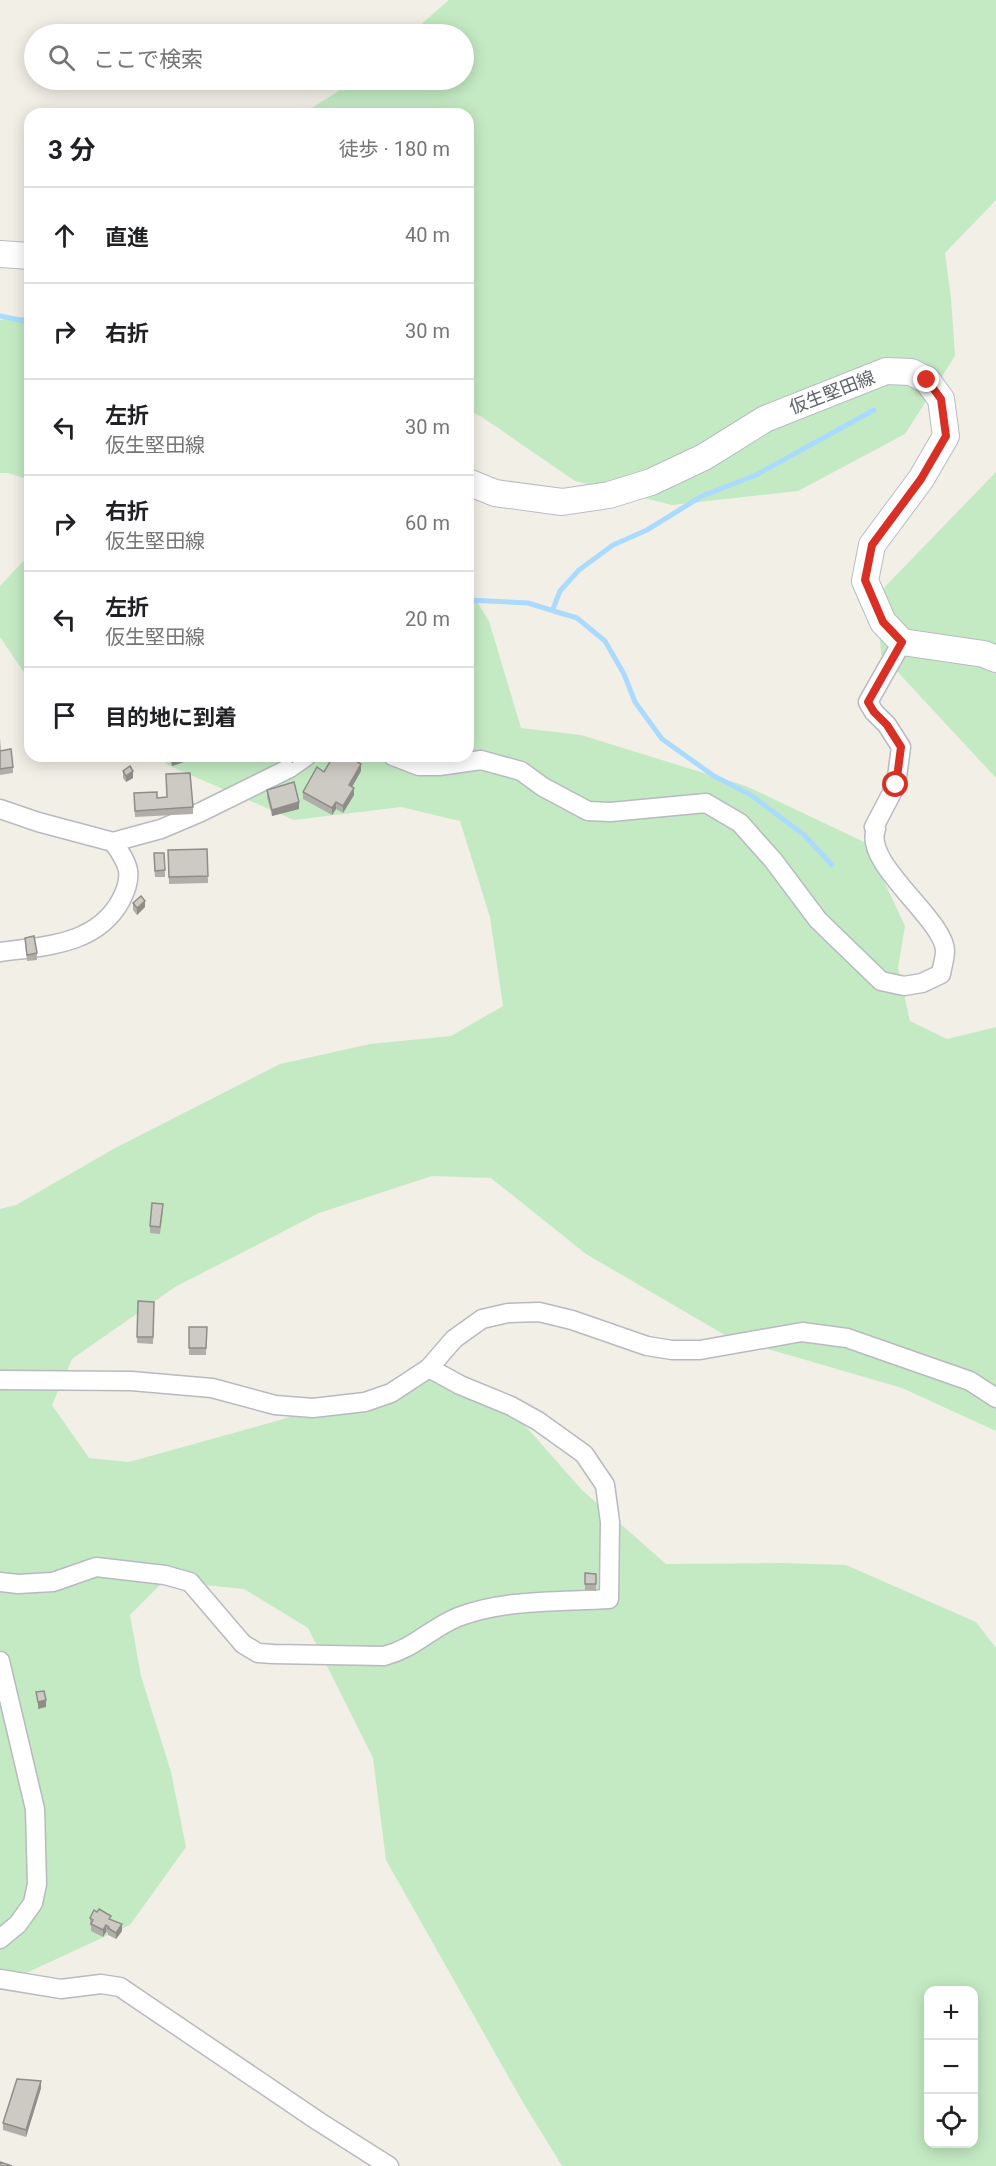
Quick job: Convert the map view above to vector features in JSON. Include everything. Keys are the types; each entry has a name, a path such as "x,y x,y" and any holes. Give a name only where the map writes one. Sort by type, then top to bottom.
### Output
{"main road":[{"path":"0,254 24,256"},
{"name":"仮生堅田線","path":"474,484 495,493 562,502 609,495 651,482 704,457 765,419 886,371 911,372 927,380 941,399 946,436 921,479 872,545 865,580 883,622 902,642"},
{"path":"902,642 984,654 996,659"}],"street":[{"path":"474,761 481,760 521,771 543,787 588,810 611,812 706,803 740,823 773,860 818,920 881,981 904,986 922,983 941,974 945,950 941,935 879,855 874,835 876,829 874,827 896,785 901,747 868,702 902,642"},
{"path":"0,808 38,822 113,842 161,829 201,812 298,762"},
{"path":"409,762 419,766 467,762"},
{"path":"0,952 55,945 88,934 113,914 129,885 127,860 113,842"},
{"path":"0,1380 130,1381 201,1387 275,1405 313,1408 365,1402 391,1393 429,1368 454,1339 482,1319 507,1312 539,1312 572,1320 647,1346 672,1350 700,1350 802,1332 847,1338 970,1381 996,1398"},
{"path":"0,1582 18,1584 53,1582 96,1567 165,1575 190,1582 243,1644 258,1653 273,1654 384,1656 402,1651 456,1618 492,1606 609,1599 610,1522 605,1485 584,1454 538,1421 511,1406 460,1385 429,1368"},
{"path":"0,1661 35,1809 37,1884 33,1903 18,1924 0,1938"},
{"path":"0,1978 61,1989 102,1984 120,1987 318,2121 389,2166"}],"green space":[{"path":"449,0 996,0 996,200 945,253 955,356 905,434 798,491 672,505 575,481 474,413 474,108 312,108 340,90 474,90 474,24 421,24"},
{"path":"24,317 24,478 0,473 0,320"},
{"path":"996,472 996,778 881,654 877,595"},
{"path":"24,560 24,672 0,637 0,586"},
{"path":"474,597 489,621 521,728 581,735 746,786 866,843 905,926 898,968 910,1021 947,1039 996,1027 996,1431 902,1388 730,1338 586,1254 491,1178 432,1176 319,1213 175,1287 72,1359 52,1405 89,1458 129,1462 280,1420 426,1372 507,1405 582,1490 666,1564 846,1565 976,1622 996,1648 996,2166 562,2166 521,2099 386,1860 373,1758 308,1628 244,1589 164,1581 130,1615 141,1676 171,1772 186,1847 130,1925 24,1974 0,1989 0,1209 16,1205 117,1147 280,1064 370,1044 451,1036 503,1006 490,917 460,821 401,807 294,820 164,762 474,762"}],"building":[{"path":"11,749 13,767 0,769 0,751"},
{"path":"330,762 361,764 349,785 354,788 343,806 336,802 332,808 303,792 317,767 324,772"},
{"path":"130,766 133,771 126,776 123,771"},
{"path":"190,773 193,807 135,811 134,793 157,792 157,798 167,797 166,774"},
{"path":"294,782 299,802 272,810 267,790"},
{"path":"207,849 208,876 169,877 168,850"},
{"path":"154,853 164,853 165,870 155,871"},
{"path":"141,896 145,901 137,908 133,903"},
{"path":"34,936 37,953 27,955 25,938"},
{"path":"152,1203 163,1204 160,1227 150,1226"},
{"path":"138,1301 154,1302 153,1337 137,1337"},
{"path":"189,1327 207,1327 206,1348 189,1348"},
{"path":"585,1573 596,1574 596,1584 585,1584"},
{"path":"44,1691 46,1700 38,1702 36,1692"},
{"path":"99,1909 111,1916 109,1919 122,1924 116,1933 106,1925 103,1930 91,1924 93,1920 90,1918 94,1910 97,1912"},
{"path":"17,2079 41,2081 26,2130 3,2123"},
{"path":"0,2162 12,2166 0,2166"}],"waterway":[{"path":"0,316 24,321"},
{"path":"553,609 560,591 579,570 613,545 647,530 702,496 756,475 874,410"},
{"path":"474,600 528,603 577,618 605,641 624,674 635,702 662,739 714,776 751,795 804,835 832,865"}],"route":[{"path":"896,785 901,747 868,702 902,642 883,622 865,580 872,545 921,479 946,436 941,399 927,380"}]}
